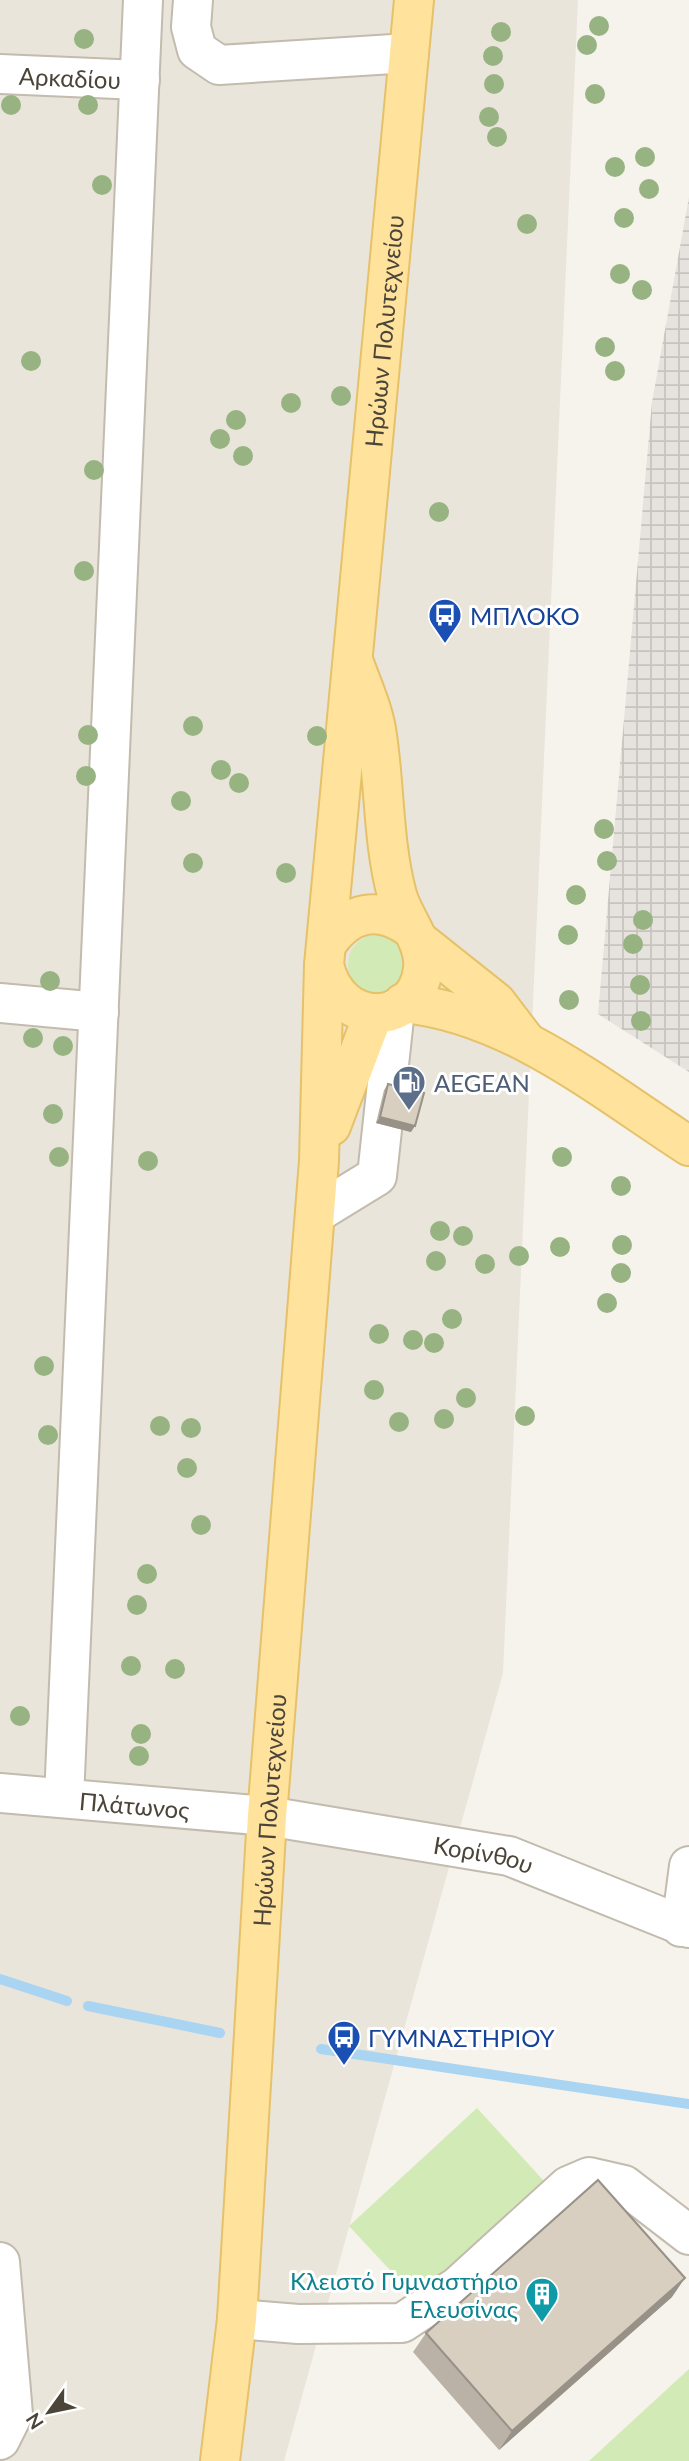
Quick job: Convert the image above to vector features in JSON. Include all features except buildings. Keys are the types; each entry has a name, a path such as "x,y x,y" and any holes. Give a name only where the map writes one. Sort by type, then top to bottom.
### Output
{"main road":[{"name":"Ηρώων Πολυτεχνείου","path":"220,2461 237,2319 267,1816 319,1161 326,953 414,0"},
{"name":"Ηρώων Πολυτεχνείου","path":"319,1161 391,1009 420,982 424,968 414,934 397,895 390,856 377,732 354,660"},
{"path":"326,953 339,926 355,916 374,913 393,917 496,1002 525,1040"},
{"name":"Ηρώων Πολυτεχνείου","path":"326,953 328,983 339,999 355,1010 391,1009"},
{"path":"391,1009 436,1009 525,1040 689,1146"}],"street":[{"path":"64,1798 143,0"},
{"path":"193,0 191,27 197,50 219,65 409,53"},
{"name":"Αρκαδίου","path":"0,74 140,80"},
{"path":"0,1003 99,1012"},
{"path":"315,1214 377,1176 391,1009"},
{"name":"Πλάτωνος","path":"0,1793 267,1816"},
{"name":"Κορίνθου","path":"267,1816 509,1856 685,1928"},
{"path":"685,1928 689,1866"},
{"path":"237,2319 310,2325 402,2323 458,2286 568,2186 589,2177 624,2185 689,2235"},
{"path":"0,2262 13,2414 0,2440"}],"shaded area":[{"path":"0,0 578,0 503,1673 284,2461 0,2461"},
{"path":"689,197 689,1072 598,1014 652,402"}],"green space":[{"path":"371,935 383,935 393,939 402,948 406,970 398,985 383,993 371,993 361,989 352,980 348,970 348,958 352,948 361,939"},
{"path":"477,2108 544,2181 417,2299 349,2226"},
{"path":"689,2369 689,2461 589,2461"}],"waterway":[{"path":"0,1979 67,2001"},
{"path":"88,2006 220,2033"},
{"path":"321,2049 689,2104"}],"place":[{"name":"ΜΠΛΟΚΟ","path":"445,645"},
{"name":"AEGEAN","path":"409,1112"},
{"name":"ΓΥΜΝΑΣΤΗΡΙΟΥ","path":"344,2067"},
{"name":"Κλειστό Γυμναστήριο Ελευσίνας","path":"542,2324"}]}
